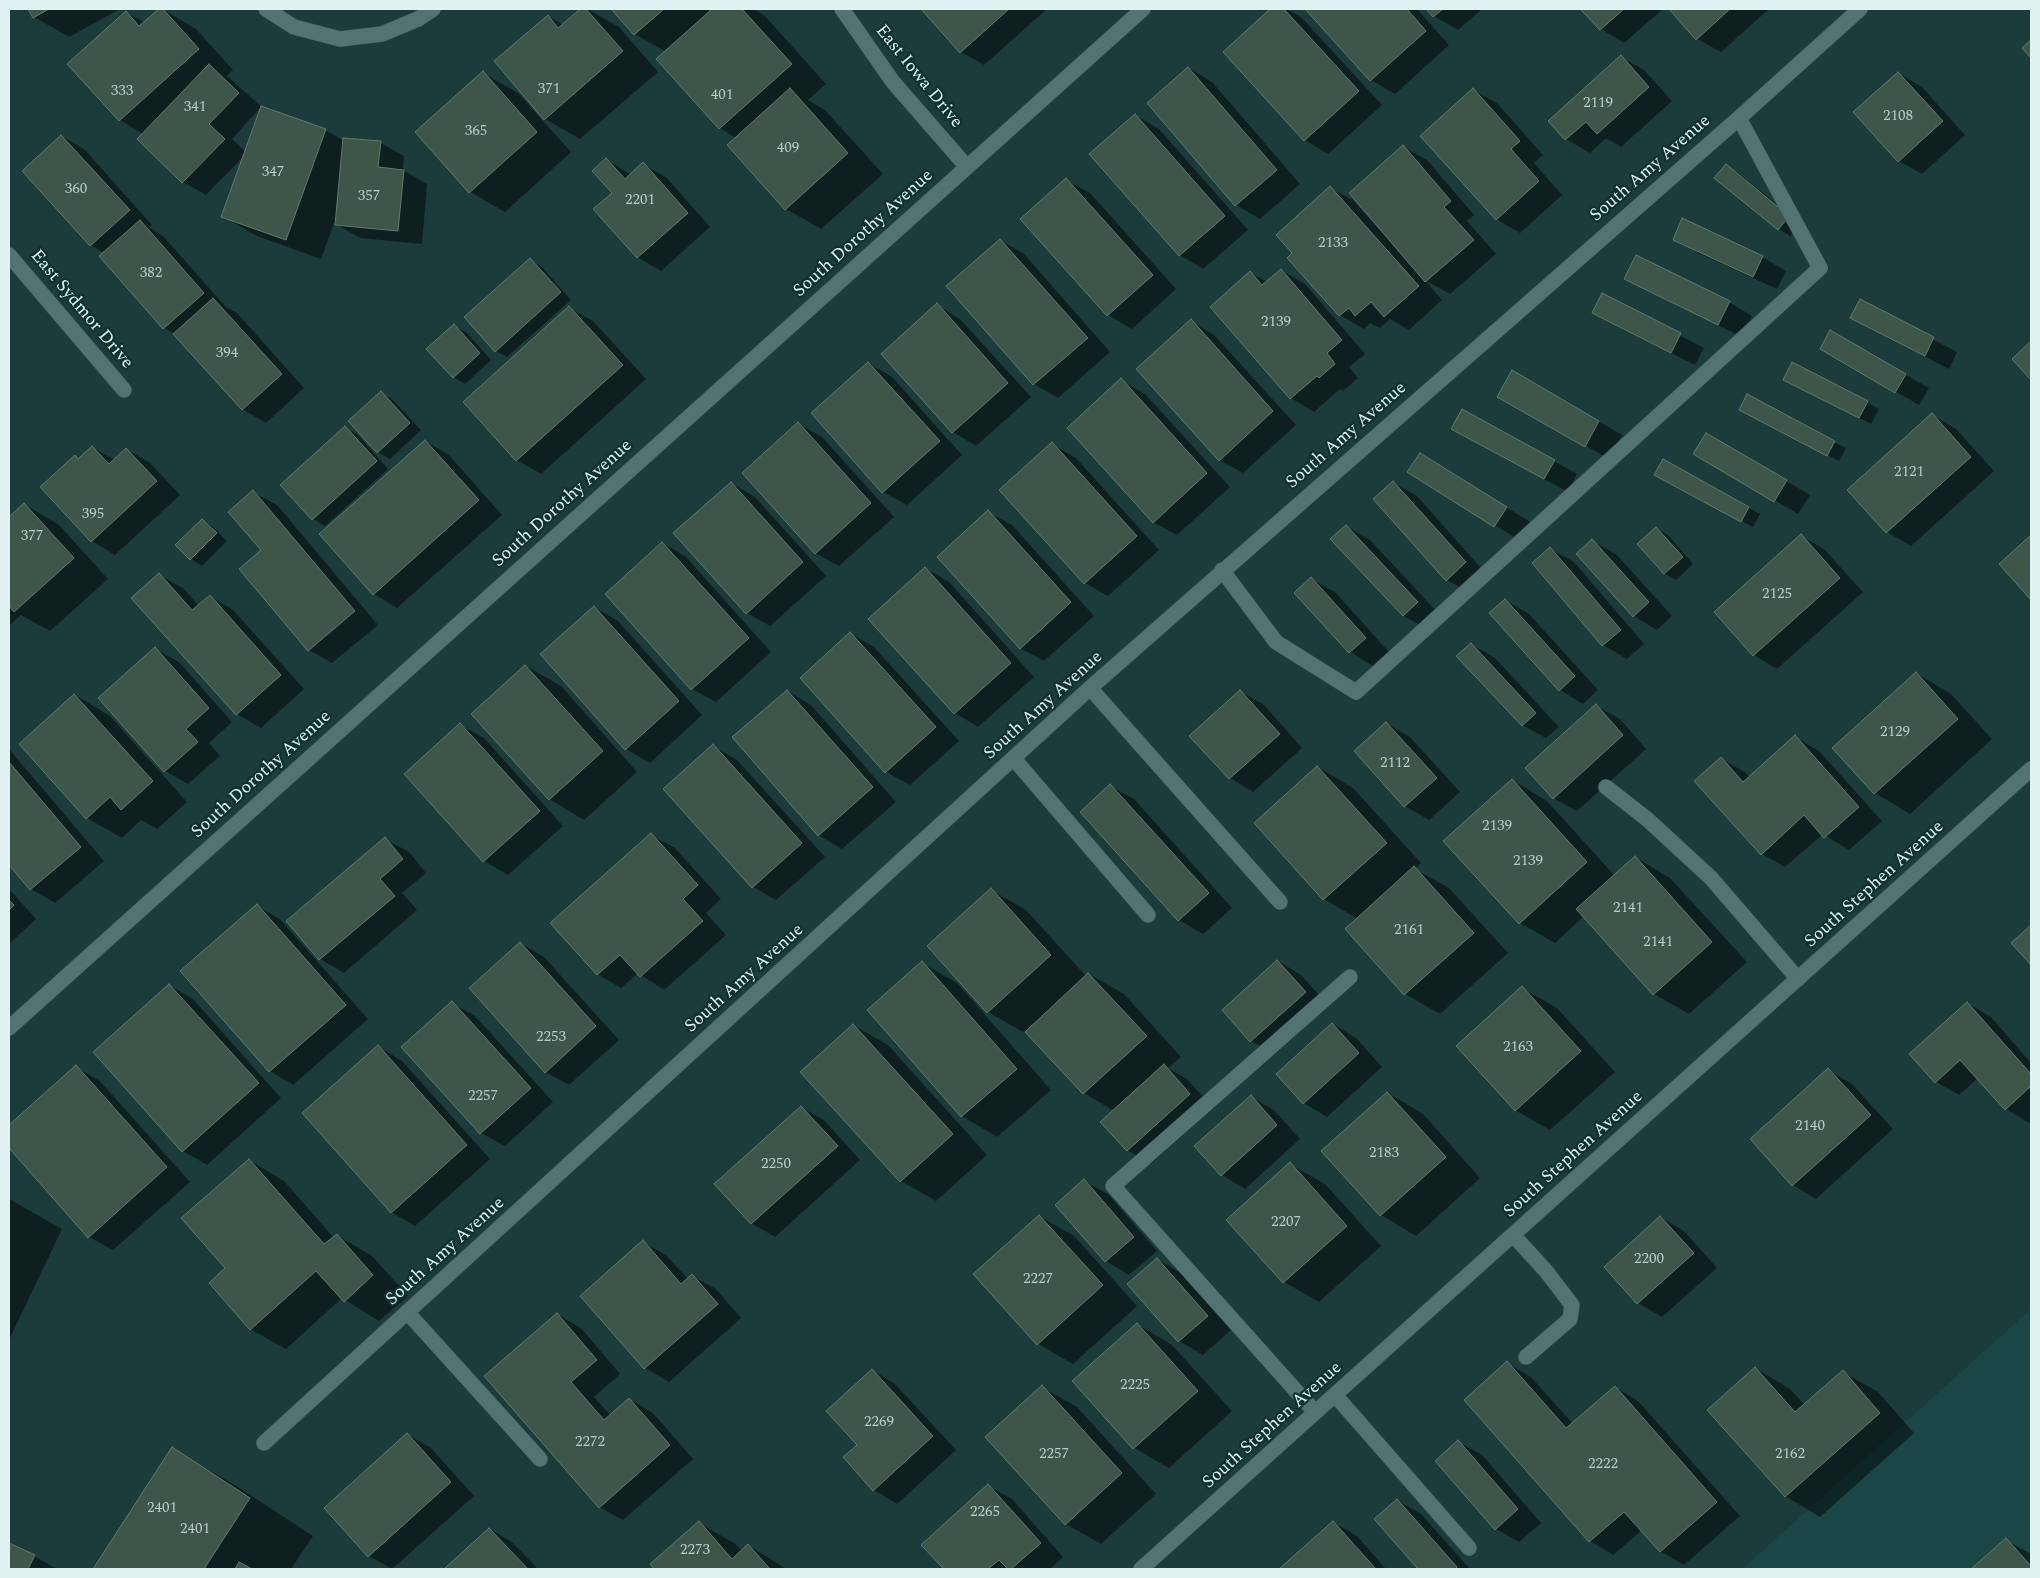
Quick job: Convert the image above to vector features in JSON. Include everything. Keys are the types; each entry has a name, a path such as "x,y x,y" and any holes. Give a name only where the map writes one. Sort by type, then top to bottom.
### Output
{"street":[{"path":"266,9 294,27 340,39 382,34 418,19 433,9"},
{"name":"East Iowa Drive","path":"842,9 893,82 967,167"},
{"name":"South Dorothy Avenue","path":"9,1028 1143,9"},
{"name":"South Amy Avenue","path":"264,1443 1090,688 1860,9"},
{"path":"1222,570 1276,642 1356,692 1820,268 1738,118"},
{"name":"East Sydmor Drive","path":"9,255 124,390"},
{"path":"1090,688 1280,902"},
{"path":"1014,759 1148,915"},
{"name":"South Stephen Avenue","path":"1141,1569 2031,769"},
{"path":"1606,786 1647,819 1711,878 1798,979"},
{"path":"1315,1412 1113,1186 1350,977"},
{"path":"1513,1235 1546,1271 1572,1305 1570,1319 1526,1357"},
{"path":"407,1312 540,1459"},
{"path":"1335,1395 1469,1548"}],"shaded area":[{"path":"2031,1309 2031,1569 1742,1569"}],"building":[{"path":"28,9 49,9 33,18"},
{"path":"159,9 163,9 199,49 119,121 67,64 126,11 139,26"},
{"path":"580,9 586,9 623,51 544,120 494,61 548,15 558,28"},
{"path":"611,9 664,9 634,35"},
{"path":"712,9 742,9 792,64 719,129 656,59"},
{"path":"921,9 1009,9 960,53"},
{"path":"1270,9 1284,9 1359,91 1304,141 1223,52"},
{"path":"1305,9 1407,9 1426,31 1370,81"},
{"path":"1426,9 1443,9 1433,17"},
{"path":"1580,9 1624,9 1600,30"},
{"path":"1669,9 1730,9 1696,40"},
{"path":"2031,40 2031,58 2022,48"},
{"path":"1621,55 1649,87 1597,134 1586,122 1565,140 1548,121"},
{"path":"209,64 239,93 209,124 225,139 182,183 137,139"},
{"path":"1188,67 1277,170 1235,206 1147,103"},
{"path":"483,71 537,132 469,193 415,132"},
{"path":"1898,72 1943,121 1898,162 1853,112"},
{"path":"790,88 848,153 785,210 727,145"},
{"path":"1473,88 1520,141 1511,149 1539,181 1496,220 1420,136"},
{"path":"261,106 326,129 286,240 221,217"},
{"path":"1135,114 1225,216 1179,256 1089,154"},
{"path":"61,135 130,210 90,246 22,171"},
{"path":"343,138 381,141 378,167 404,170 398,231 335,225"},
{"path":"1403,145 1451,201 1444,207 1474,240 1425,282 1349,193"},
{"path":"606,158 625,179 643,162 688,213 637,258 593,209 612,193 592,171"},
{"path":"1726,164 1789,216 1778,230 1714,178"},
{"path":"1066,178 1153,275 1107,316 1020,219"},
{"path":"1330,186 1419,286 1384,317 1371,302 1355,316 1349,308 1339,316 1287,258 1292,253 1276,235"},
{"path":"1682,218 1763,256 1753,277 1673,240"},
{"path":"140,220 204,293 163,329 99,256"},
{"path":"1000,239 1088,338 1033,385 946,286"},
{"path":"1636,255 1730,301 1718,325 1624,279"},
{"path":"530,258 561,292 495,352 464,317"},
{"path":"1281,269 1342,340 1327,353 1335,364 1319,378 1317,376 1290,399 1210,307 1250,271 1262,285"},
{"path":"1602,293 1681,333 1671,353 1592,313"},
{"path":"213,298 282,374 242,410 173,334"},
{"path":"1860,299 1934,337 1925,356 1850,318"},
{"path":"937,303 1008,383 952,433 881,354"},
{"path":"569,306 623,365 516,461 463,402"},
{"path":"1191,319 1273,411 1219,461 1136,369"},
{"path":"454,324 480,353 453,378 426,349"},
{"path":"1830,330 1906,374 1895,393 1820,349"},
{"path":"2031,341 2031,380 2012,359"},
{"path":"868,362 940,441 882,493 811,413"},
{"path":"1792,362 1868,401 1859,418 1783,380"},
{"path":"1512,370 1599,421 1585,447 1497,397"},
{"path":"1121,378 1207,473 1153,523 1067,428"},
{"path":"381,391 410,423 377,453 348,421"},
{"path":"1747,394 1835,441 1827,456 1739,410"},
{"path":"1462,409 1555,460 1544,479 1451,429"},
{"path":"1932,413 1971,457 1886,533 1847,490"},
{"path":"798,422 871,503 815,554 742,473"},
{"path":"345,426 377,461 312,520 280,485"},
{"path":"1706,433 1787,480 1774,502 1693,454"},
{"path":"425,440 479,500 373,595 319,534"},
{"path":"1052,442 1137,536 1084,584 999,490"},
{"path":"92,446 109,464 126,448 157,481 91,542 40,487 75,455 78,459"},
{"path":"1420,453 1507,507 1494,527 1407,472"},
{"path":"1663,459 1749,507 1741,522 1654,475"},
{"path":"1393,481 1466,562 1446,581 1373,499"},
{"path":"731,482 803,562 746,614 673,533"},
{"path":"253,490 355,611 308,651 239,569 261,550 228,512"},
{"path":"24,503 74,558 14,612 9,606 9,517"},
{"path":"988,510 1071,602 1020,649 937,557"},
{"path":"202,519 217,533 190,560 175,545"},
{"path":"1346,525 1418,602 1403,616 1330,539"},
{"path":"1656,527 1683,557 1664,574 1637,544"},
{"path":"1801,534 1840,578 1753,656 1714,612"},
{"path":"2031,535 2031,600 1999,564"},
{"path":"1592,539 1649,602 1633,617 1576,554"},
{"path":"662,542 749,638 691,690 605,594"},
{"path":"1550,547 1621,630 1602,646 1532,563"},
{"path":"925,567 1011,663 954,714 868,619"},
{"path":"159,573 192,610 210,595 281,675 236,715 131,598"},
{"path":"1311,577 1366,638 1349,653 1294,593"},
{"path":"1505,599 1575,676 1559,691 1489,613"},
{"path":"594,606 679,701 625,750 540,654"},
{"path":"850,632 936,727 885,773 800,678"},
{"path":"1471,643 1536,713 1522,726 1456,656"},
{"path":"155,647 209,708 186,729 198,742 164,772 98,698"},
{"path":"525,665 603,751 549,800 471,714"},
{"path":"1916,672 1958,719 1874,794 1832,748"},
{"path":"787,690 873,787 818,836 732,737"},
{"path":"1240,690 1280,734 1229,779 1189,736"},
{"path":"74,694 153,781 121,810 110,797 86,819 19,744"},
{"path":"1596,704 1623,735 1553,799 1525,768"},
{"path":"1386,722 1437,778 1404,807 1354,751"},
{"path":"460,723 540,811 483,862 404,774"},
{"path":"1795,735 1859,807 1824,838 1804,815 1761,855 1694,781 1721,757 1743,782"},
{"path":"713,744 802,843 752,888 663,789"},
{"path":"9,762 81,847 30,890 9,865"},
{"path":"1317,766 1387,843 1323,900 1254,823"},
{"path":"1512,779 1587,862 1519,924 1443,841"},
{"path":"1110,784 1209,893 1178,921 1080,812"},
{"path":"651,833 698,885 683,899 703,921 640,977 620,955 597,975 550,923"},
{"path":"385,837 403,859 380,879 395,896 319,960 286,921"},
{"path":"1635,856 1712,942 1653,995 1576,909"},
{"path":"1414,866 1474,933 1404,995 1345,929"},
{"path":"991,888 1051,955 987,1013 927,946"},
{"path":"9,900 14,905 9,910"},
{"path":"257,904 346,1005 269,1072 180,971"},
{"path":"2031,925 2031,965 2011,943"},
{"path":"520,942 596,1026 545,1073 469,988"},
{"path":"1277,960 1306,992 1250,1042 1222,1010"},
{"path":"922,961 1017,1069 961,1117 867,1010"},
{"path":"1088,973 1147,1036 1083,1094 1025,1032"},
{"path":"169,984 259,1083 182,1152 93,1052"},
{"path":"1522,986 1581,1051 1515,1111 1456,1046"},
{"path":"452,1001 531,1088 480,1134 401,1047"},
{"path":"1967,1002 2031,1074 2031,1086 2005,1110 1960,1060 1935,1083 1909,1054"},
{"path":"1332,1023 1359,1053 1303,1104 1276,1074"},
{"path":"853,1024 953,1134 900,1182 800,1072"},
{"path":"378,1045 467,1145 391,1213 302,1113"},
{"path":"1164,1064 1190,1094 1127,1151 1100,1122"},
{"path":"76,1065 167,1167 88,1238 9,1148 9,1125"},
{"path":"1828,1068 1871,1115 1792,1186 1750,1139"},
{"path":"1387,1092 1446,1157 1380,1216 1321,1151"},
{"path":"1251,1095 1277,1125 1221,1176 1194,1146"},
{"path":"801,1106 838,1146 751,1224 714,1184"},
{"path":"249,1159 324,1244 337,1234 373,1275 344,1302 316,1271 250,1330 209,1283 225,1268 181,1218"},
{"path":"1290,1162 1347,1226 1283,1283 1226,1220"},
{"path":"1084,1179 1134,1237 1105,1262 1055,1205"},
{"path":"1039,1215 1103,1285 1037,1345 973,1274"},
{"path":"1660,1216 1694,1253 1637,1304 1604,1267"},
{"path":"643,1240 681,1284 692,1274 718,1304 644,1369 580,1296"},
{"path":"1157,1258 1208,1316 1178,1342 1127,1284"},
{"path":"557,1313 597,1360 571,1382 604,1420 629,1398 670,1445 599,1508 484,1376"},
{"path":"1137,1323 1198,1391 1133,1449 1072,1381"},
{"path":"1507,1361 1566,1428 1615,1386 1717,1502 1660,1552 1624,1512 1589,1542 1464,1400"},
{"path":"1755,1367 1795,1412 1843,1370 1880,1413 1785,1497 1707,1410"},
{"path":"872,1369 933,1436 873,1491 843,1457 857,1445 826,1411"},
{"path":"1042,1385 1122,1473 1065,1525 985,1437"},
{"path":"407,1433 451,1482 368,1557 324,1508"},
{"path":"1458,1440 1518,1509 1495,1530 1435,1461"},
{"path":"172,1447 250,1498 204,1569 93,1569"},
{"path":"988,1484 1041,1543 1011,1569 1008,1569 999,1560 988,1569 944,1569 921,1545"},
{"path":"1397,1499 1457,1567 1455,1569 1418,1569 1374,1519"},
{"path":"699,1521 732,1559 748,1544 770,1569 654,1569 650,1564"},
{"path":"1333,1521 1376,1569 1279,1569"},
{"path":"489,1528 528,1569 444,1569"},
{"path":"2006,1538 2031,1566 2031,1569 1971,1569"},
{"path":"9,1543 35,1555 28,1569 9,1569"},
{"path":"239,1562 252,1569 235,1569"}]}
